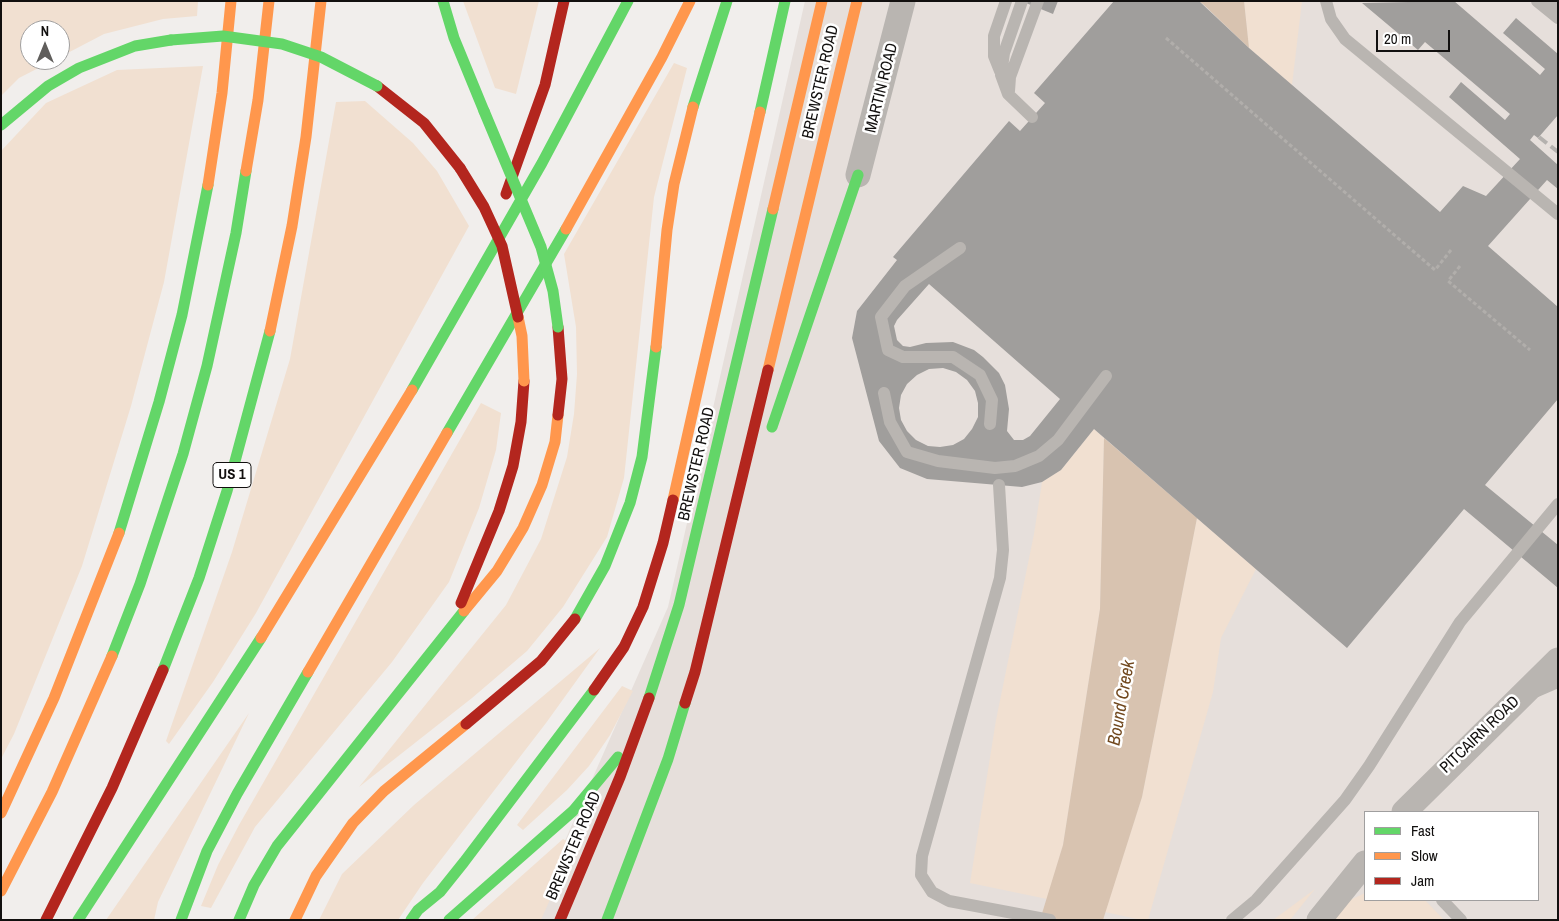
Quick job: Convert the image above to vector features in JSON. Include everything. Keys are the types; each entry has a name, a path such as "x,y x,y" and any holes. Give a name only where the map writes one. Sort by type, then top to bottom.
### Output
{"main road":[{"path":"1,813 51,706 92,607 120,530 159,402 182,315 201,225 222,93 231,1"},
{"path":"1,891 52,792 107,668 140,584 182,454 207,366 236,234 257,109 269,1"},
{"name":"US 1","path":"46,920 112,788 150,704 196,586 230,482 274,315 292,226 306,137 321,1"},
{"path":"239,920 254,885 276,846 508,555 523,528 542,485 555,442 560,406 562,361 553,291 541,247 454,38 443,1"},
{"path":"428,363 467,282 530,132 552,61 564,1"},
{"path":"78,920 240,672 428,363 533,179 628,1"},
{"path":"180,920 204,858 237,794 599,172 662,57 690,1"},
{"path":"295,920 316,876 353,823 384,791 541,661 571,625 605,566 630,504 642,457 649,414 667,230 674,184 694,103 727,1"},
{"path":"411,920 418,910 440,892 612,665 634,628 643,607 663,543 786,1"},
{"name":"BREWSTER ROAD","path":"560,920 609,805 649,698 688,573 822,1"},
{"name":"BREWSTER ROAD","path":"607,920 668,759 695,672 817,188 857,1"},
{"path":"1,125 48,86 79,68 135,46 171,40 223,36 282,44 321,57 377,86 424,123 460,168 487,213 508,268 522,336 524,381 518,443 506,489 491,532 450,630"},
{"path":"788,148 798,173 817,188"},
{"path":"838,189 858,175"},
{"path":"769,434 858,175"},
{"path":"718,582 753,480"},
{"path":"449,920 586,796 625,746 649,698"},
{"path":"433,916 440,892"}],"street":[{"name":"MARTIN ROAD","path":"858,175 903,1"},
{"path":"1554,1 1558,5"},
{"name":"PITCAIRN ROAD","path":"1405,811 1558,660"},
{"path":"1318,920 1356,884 1364,865"}],"lane":[{"path":"1006,1 994,36 994,56 1008,94 1032,116"},
{"path":"1001,75 1004,53 1022,1"},
{"path":"1008,94 1010,78 1038,1"},
{"path":"1326,1 1331,19 1345,39 1558,214"},
{"path":"1537,1 1558,18"},
{"path":"960,248 905,286 880,317 888,350 903,357 953,356 980,375 992,400 990,424"},
{"path":"884,393 890,422 907,452 938,461 995,468 1015,466 1039,456 1058,440 1106,376"},
{"path":"999,484 1003,550 1000,578 921,866 925,884 932,892 948,901 1050,920"},
{"path":"1232,920 1256,900 1302,850 1357,783 1465,614 1558,504"},
{"path":"1514,702 1558,682"},
{"path":"1443,901 1461,920"}],"path":[{"path":"1166,38 1435,270 1451,250"},
{"path":"1460,266 1448,281 1530,350"}],"shaded area":[{"path":"1,1 198,1 197,16 163,19 104,34 70,52 70,20 20,20 20,70 35,70 19,78 1,96"},
{"path":"463,1 539,1 516,94 495,88"},
{"path":"805,1 1558,1 1558,920 530,920 668,607"},
{"path":"1244,1 1302,1 1292,85 1249,48"},
{"path":"674,63 687,68 654,197 624,478 607,537 563,607 527,651 472,698 359,787 506,605 541,539 567,457 574,414 577,374 576,327 564,254"},
{"path":"203,66 164,282 131,406 82,566 14,734 1,759 1,151 46,103 117,70"},
{"path":"365,101 413,143 437,171 469,226 256,613 213,682 169,744 166,741 232,552 290,359 336,102"},
{"path":"481,403 501,413 496,450 479,508 449,582 392,662 255,827 211,908 201,906 218,865 239,825"},
{"path":"1094,429 1104,438 1100,609 1063,845 1047,899 970,883 996,720 1034,534 1042,482 1061,470"},
{"path":"1197,518 1256,569 1221,638 1213,692 1148,920 1142,920 1105,912 1142,797"},
{"path":"600,648 546,723 423,883 398,920 319,920 342,874 414,805"},
{"path":"622,686 633,691 610,735 589,766 567,790 523,830 517,825"},
{"path":"249,713 158,902 154,920 106,920"},
{"path":"563,839 574,845 541,920 472,920"},
{"path":"1315,889 1290,920 1273,920"},
{"path":"1364,893 1364,901 1426,901 1444,920 1332,920 1348,901"}],"water":[{"path":"1199,1 1244,1 1249,48 1204,5"},
{"name":"Bound Creek","path":"1104,438 1197,518 1142,797 1103,920 1040,920 1063,845 1100,609"}],"building":[{"path":"1021,1 1058,1 1053,14"},
{"path":"1114,1 1199,1 1249,48 1440,212 1463,186 1486,196 1520,159 1449,97 1461,82 1505,120 1510,114 1425,42 1418,50 1362,3 1454,1 1540,75 1545,69 1503,33 1516,18 1558,54 1558,115 1538,138 1534,135 1530,140 1558,165 1558,189 1547,180 1488,246 1558,307 1558,399 1485,485 1558,545 1558,588 1464,509 1347,648 1094,429 1061,470 1042,482 1022,487 927,479 900,468 879,441 852,338 857,311 897,260 893,257 1009,121 1020,131 1045,103 1034,93","holes":["929,284 1060,399 1030,436 1023,440 1014,440 1007,431 1009,409 1005,385 999,373 974,350 953,342 926,343 910,347 903,346 897,340 894,326 897,320","943,368 956,372 967,380 975,391 978,403 978,417 964,439 953,445 928,446 916,440 907,431 901,420 899,408 901,395 907,384 917,375 929,369"]}],"railway":[{"path":"1539,137 1558,152"}],"traffic: fast":[{"path":"443,1 454,38 484,111"},
{"path":"412,390 542,163 628,1"},
{"path":"693,107 727,1"},
{"path":"760,112 785,1"},
{"path":"171,40 223,36 282,44 321,57 377,86"},
{"path":"1,125 48,86 79,68 135,46 171,40"},
{"path":"484,111 541,247 553,291 558,327"},
{"path":"112,656 140,584 183,454 207,366 236,233 246,171"},
{"path":"772,427 858,175"},
{"path":"119,533 159,402 182,315 208,185"},
{"path":"649,698 679,605 773,209"},
{"path":"447,433 566,229"},
{"path":"163,670 199,578 227,491 270,331"},
{"path":"575,619 605,566 630,503 642,457 656,347"},
{"path":"239,920 254,885 277,846 464,611"},
{"path":"78,920 261,638"},
{"path":"181,920 207,851 237,794 308,672"},
{"path":"411,920 418,910 440,892 464,862 594,690"},
{"path":"607,920 668,759 685,703"},
{"path":"449,920 573,811 618,757"}],"traffic: slow":[{"path":"208,185 222,93 231,1"},
{"path":"246,171 258,100 269,1"},
{"path":"270,331 292,226 306,137 321,1"},
{"path":"566,229 662,57 690,1"},
{"path":"773,209 822,1"},
{"path":"768,370 857,1"},
{"path":"656,347 667,230 674,184 693,107"},
{"path":"673,500 760,112"},
{"path":"518,317 522,336 524,381"},
{"path":"261,638 412,390"},
{"path":"464,611 497,571 523,528 542,485 555,442 558,415"},
{"path":"308,672 447,433"},
{"path":"1,813 54,698 119,533"},
{"path":"1,891 52,792 112,656"},
{"path":"295,920 316,876 353,823 384,791 466,724"}],"traffic: jam":[{"path":"506,194 545,85 564,1"},
{"path":"377,86 424,123 460,168"},
{"path":"460,168 484,207 502,246 518,317"},
{"path":"558,327 562,379 558,415"},
{"path":"685,703 695,672 768,370"},
{"path":"461,603 499,511 513,466 521,422 524,381"},
{"path":"594,690 624,647 643,607 663,543 673,500"},
{"path":"466,724 541,661 575,619"},
{"path":"46,920 112,788 163,670"},
{"path":"560,920 620,777 649,698"}]}
